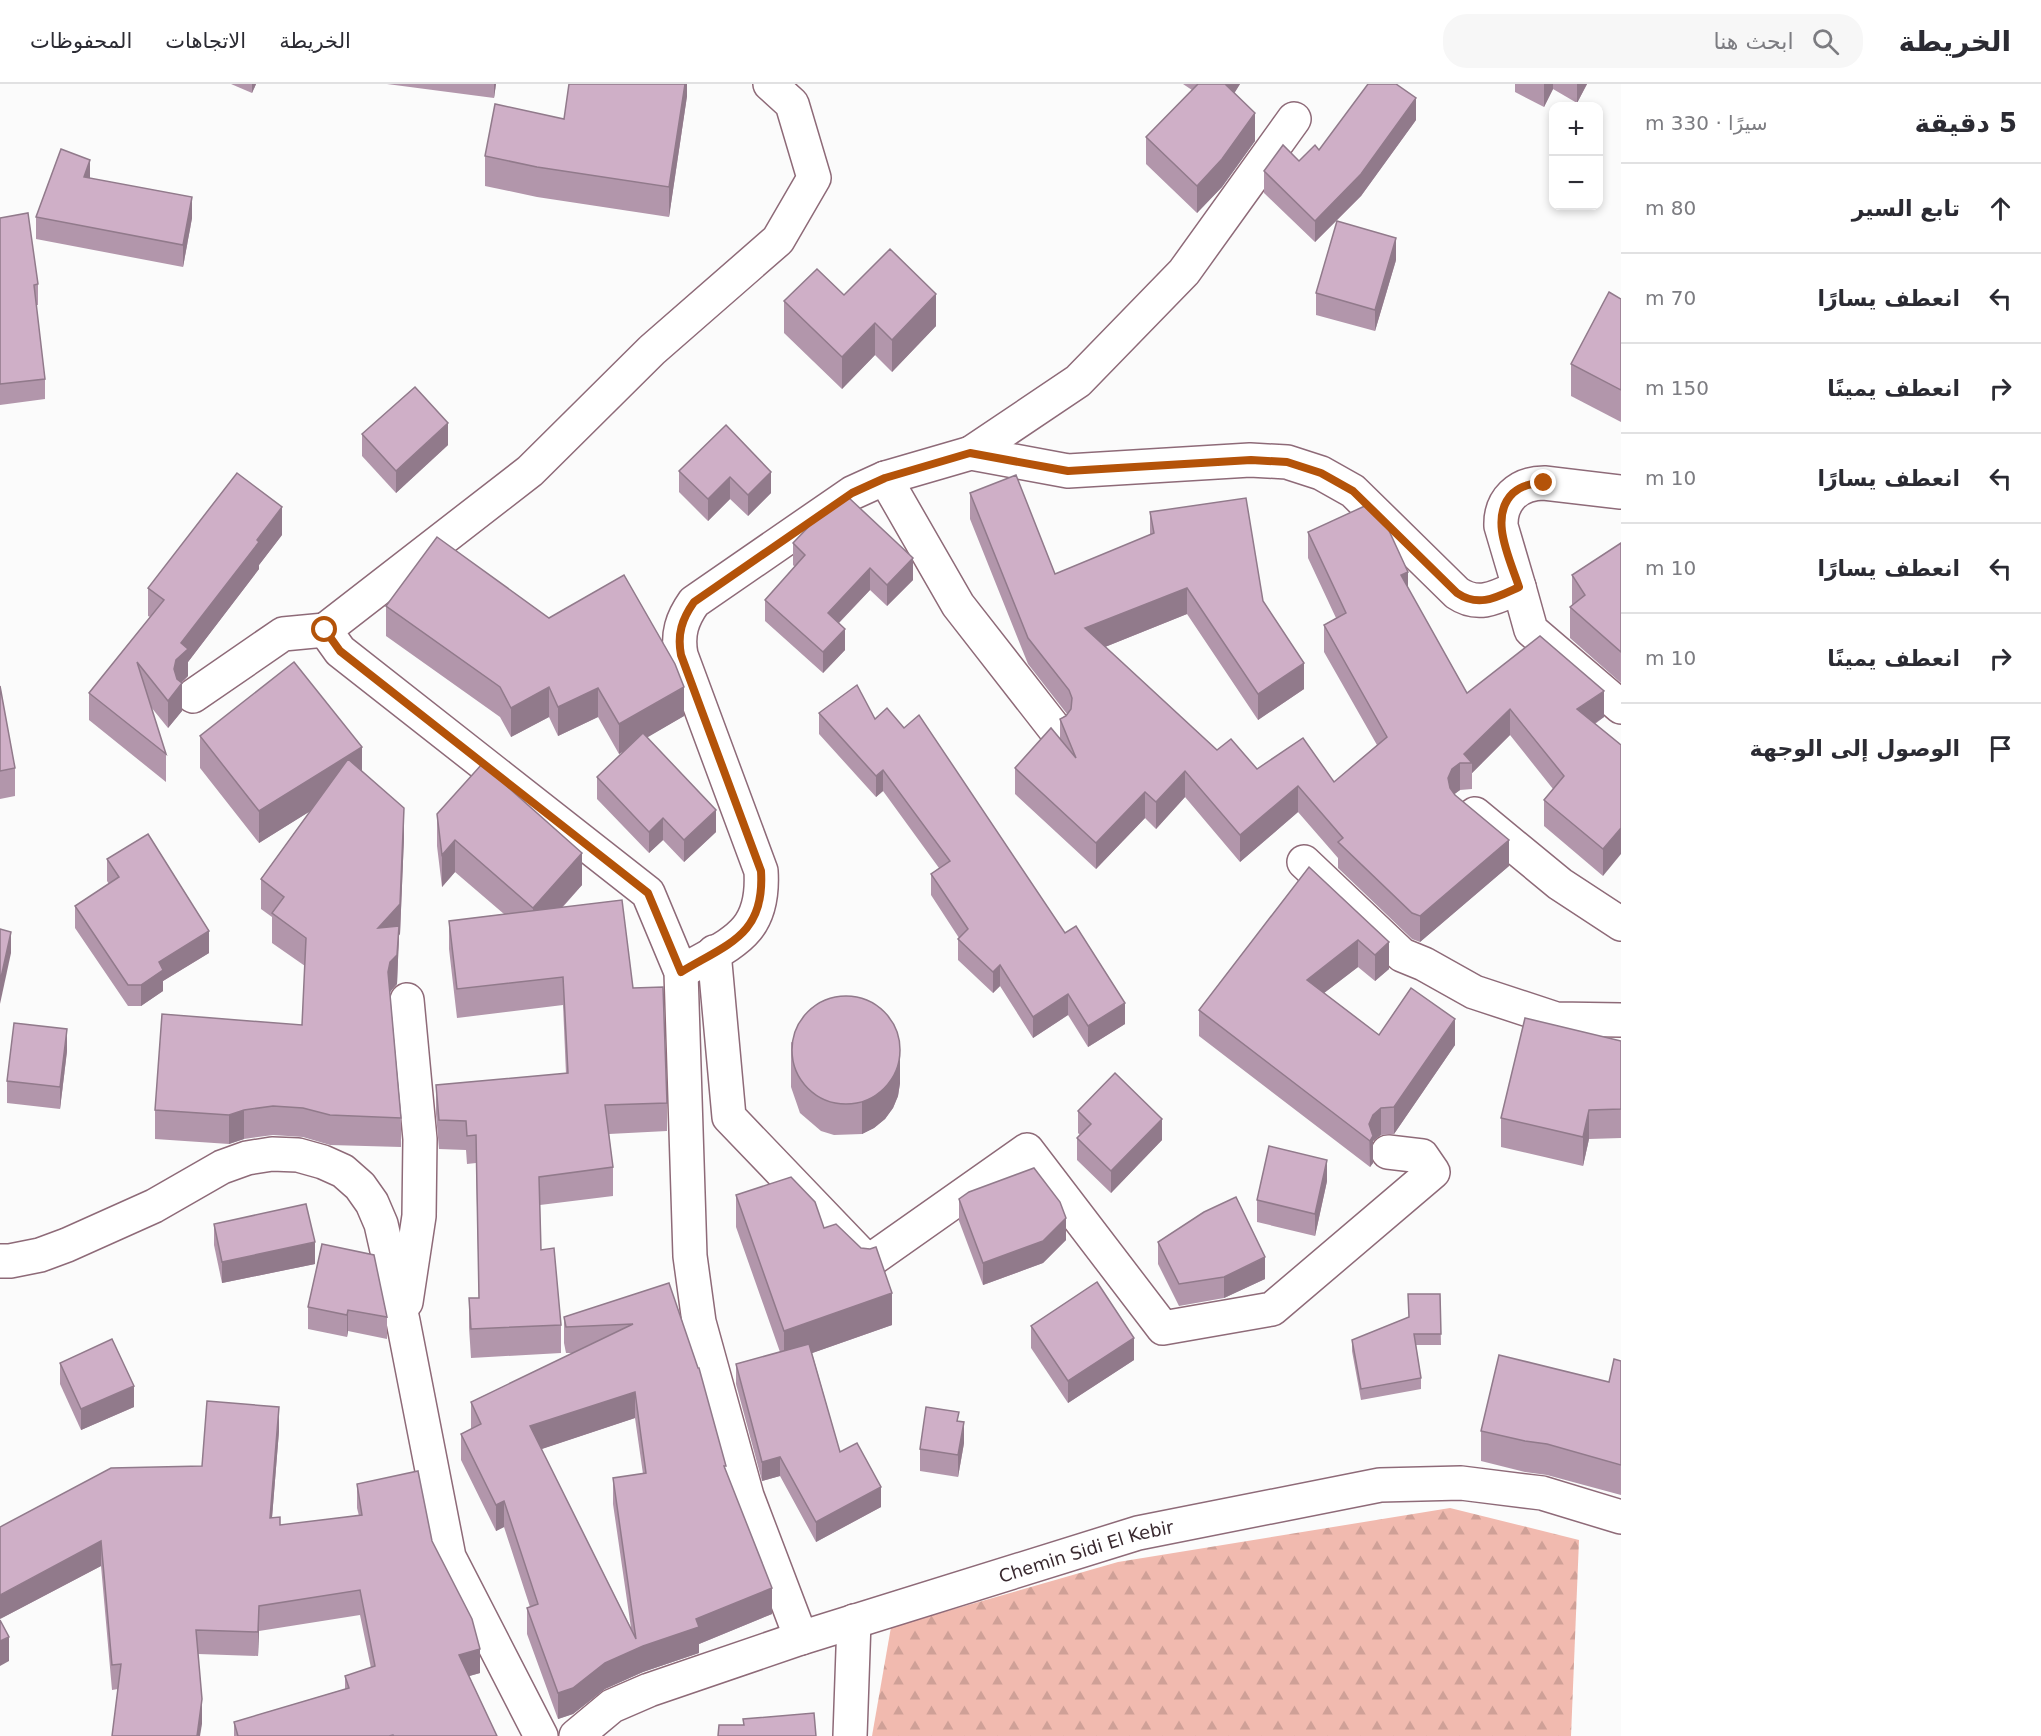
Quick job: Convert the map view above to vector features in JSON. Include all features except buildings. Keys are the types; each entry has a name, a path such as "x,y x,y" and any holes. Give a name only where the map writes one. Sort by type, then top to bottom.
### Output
{"street":[{"path":"193,696 283,634 325,630 530,471 652,350 778,240 814,178 792,104 770,84"},
{"path":"681,972 743,934 760,905 762,888 761,871 681,655 679,644 682,621 694,602 852,493 885,478 970,453 1078,381 1184,272 1294,119"},
{"path":"970,453 1068,471 1251,460 1287,462 1321,473 1353,491 1464,598 1487,601 1519,587"},
{"path":"885,478 958,605 1054,728"},
{"path":"1621,492 1535,483 1512,494 1502,509 1501,526 1531,630 1621,707"},
{"path":"325,630 340,651 648,893 681,972 690,1256 699,1322 747,1496 801,1638"},
{"path":"1467,807 1560,885 1621,924"},
{"path":"1304,862 1402,956 1424,964 1474,993 1556,1019 1621,1020"},
{"path":"714,952 729,1117 868,1262 1028,1150 1163,1328 1272,1309 1433,1172 1422,1156 1388,1152"},
{"path":"403,1321 419,1216 420,1139 407,1000"},
{"path":"0,1261 39,1255 67,1245 154,1206 222,1167 247,1158 272,1154 298,1155 343,1171 360,1186 372,1203 381,1224 403,1321 449,1557 541,1736"},
{"name":"Chemin Sidi El Kebir","path":"576,1736 612,1706 640,1694 801,1638 1138,1533 1380,1485 1461,1483 1542,1493 1621,1517"},
{"path":"850,1736 854,1621"}],"green space":[{"path":"1450,1508 1579,1540 1571,1736 872,1736 891,1627 1118,1562"}],"route":[{"path":"325,630 340,651 648,893 681,972 743,934 760,905 762,888 761,871 681,655 679,644 682,621 694,602 852,493 885,478 970,453 1068,471 1251,460 1287,462 1321,473 1353,491 1457,593 1471,600 1487,601 1519,587 1501,526 1502,509 1506,501 1519,489 1535,483 1544,483"}]}
